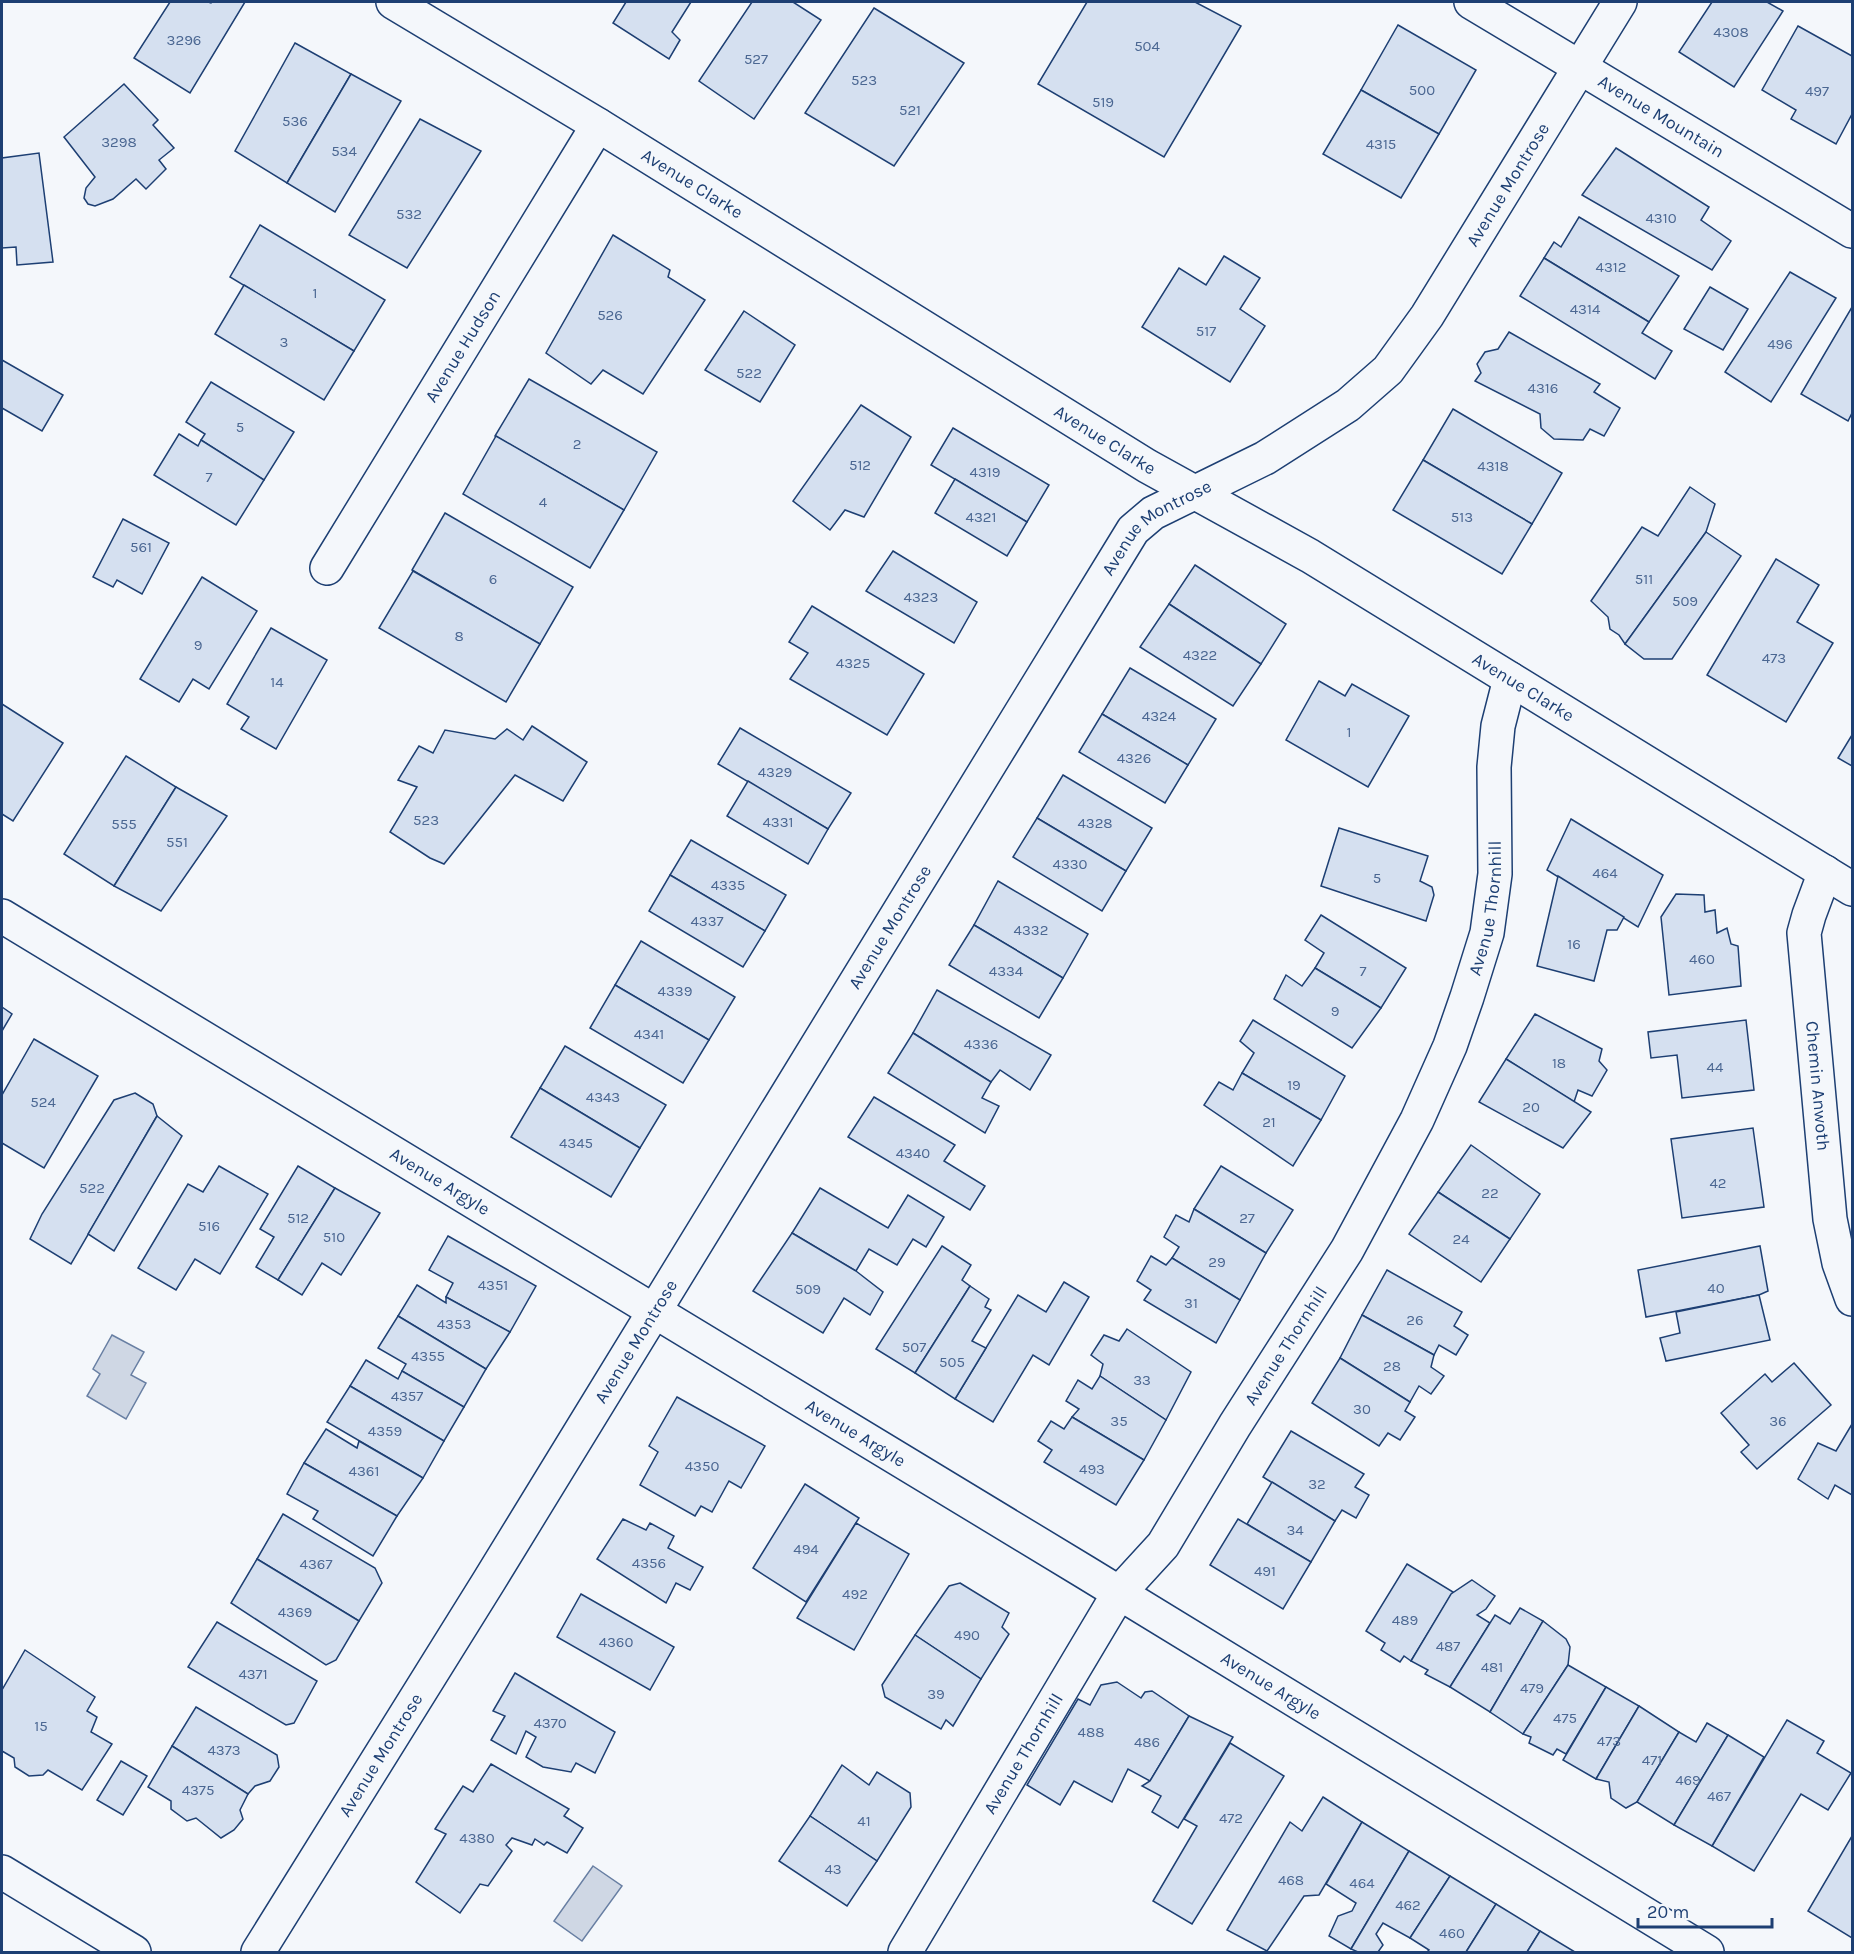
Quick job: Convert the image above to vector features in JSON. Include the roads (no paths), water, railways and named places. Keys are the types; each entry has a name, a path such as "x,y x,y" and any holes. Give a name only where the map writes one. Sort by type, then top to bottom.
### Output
{"street":[{"name":"Avenue Clarke","path":"393,2 597,125 1088,429 1194,492 1310,556 1839,880"},
{"name":"Avenue Mountain","path":"1471,2 1852,231"},
{"name":"Avenue Montrose","path":"258,1953 1133,530 1153,513 1245,469 1299,437 1347,405 1388,370 1427,316 1620,2"},
{"name":"Avenue Hudson","path":"327,568 597,125"},
{"name":"Avenue Thornhill","path":"905,1953 1119,1593 1163,1545 1235,1425 1347,1250 1417,1120 1450,1046 1487,933 1495,874 1494,767 1497,736 1510,679"},
{"name":"Chemin Anwoth","path":"1839,880 1809,915 1804,933 1830,1219 1839,1263 1852,1299"},
{"name":"Avenue Argyle","path":"2,916 1119,1593 1707,1953"},
{"path":"2,1872 134,1953"}]}
